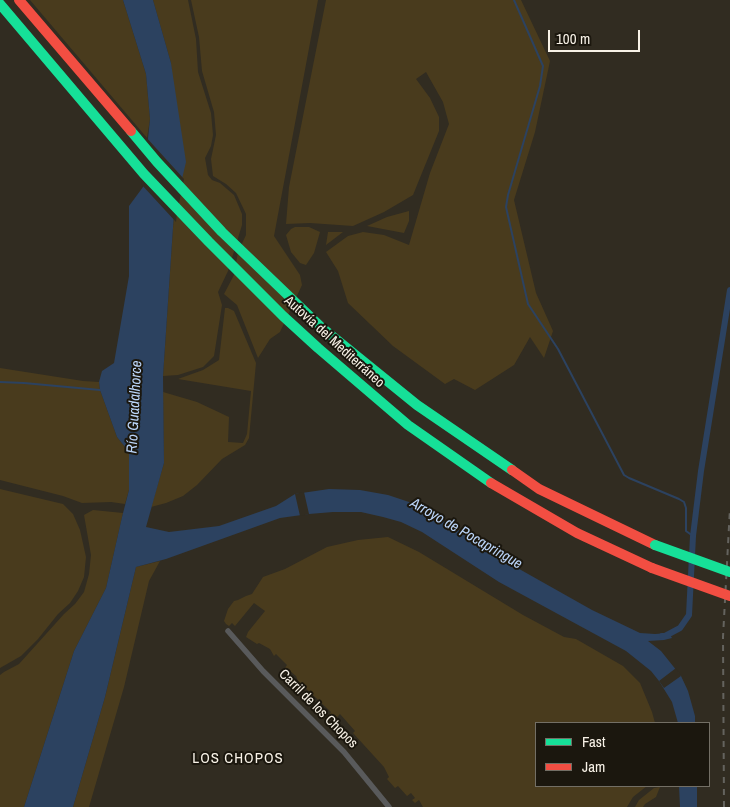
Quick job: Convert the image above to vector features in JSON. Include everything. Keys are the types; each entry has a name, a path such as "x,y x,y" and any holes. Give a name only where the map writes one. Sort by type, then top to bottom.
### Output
{"highway":[{"name":"Autovía del Mediterráneo","path":"18,0 157,162 222,232 322,328 417,405 540,489 655,545 730,572"},
{"name":"Autovía del Mediterráneo","path":"0,4 144,174 209,242 318,348 408,425 492,484 577,533 652,568 730,596"}],"street":[{"name":"Carril de los Chopos","path":"228,632 262,671 344,752 389,807"}],"shaded area":[{"path":"30,0 123,0 146,74 150,119 147,138"},
{"path":"153,0 188,0 196,39 198,72 211,113 213,135 211,146 205,158 208,175 212,180 220,183 234,195 242,214 242,225 228,271 218,292 222,305 214,356 203,367 178,375 163,376 174,213 171,63"},
{"path":"191,0 318,0 274,236 300,275 302,285 280,332 270,339 258,358 237,305 224,294 234,275 238,252 246,235 246,214 236,193 213,176 211,159 216,135 214,112 202,71 199,37"},
{"path":"326,0 521,0 550,61 535,132 514,200 536,293 553,331 544,358 530,337 514,365 475,390 454,379 445,384 393,346 348,303 338,271 326,252 348,236 363,232 384,235 409,245 430,173 449,124 443,102 426,72 416,79 430,98 439,117 439,131 413,195 384,212 353,226 310,223 286,224 289,187"},
{"path":"409,211 409,221 404,233 367,226 387,217"},
{"path":"295,227 309,227 320,232 314,253 306,265 300,263 291,252 286,235"},
{"path":"328,232 343,232 326,245"},
{"path":"225,308 234,311 256,363 249,438 245,445 222,459 197,485 183,496 151,507 164,463 163,392 197,402 229,417 228,442 243,443 247,434 251,391 178,379 203,370 219,360"},
{"path":"0,368 99,382 100,390 117,437 129,452 129,490 125,504 111,502 82,503 63,496 0,480"},
{"path":"0,489 63,504 73,514 80,530 86,557 84,577 70,603 21,656 0,668"},
{"path":"93,510 123,513 106,588 74,651 24,807 0,807 0,675 19,664 84,592 89,574 91,555 84,515"},
{"path":"388,537 419,552 523,615 564,637 576,639 623,666 640,683 655,722 535,722 535,787 646,787 633,797 627,807 423,807 419,800 415,803 412,800 415,798 411,793 407,796 398,786 395,788 387,779 389,777 384,767 353,733 355,731 340,714 334,720 329,715 331,712 298,681 296,676 290,671 286,675 282,672 287,665 276,654 274,656 270,649 246,637 265,611 254,603 235,626 232,623 229,626 224,621 228,609 234,601 252,594 263,577 285,569 327,547 358,540"},
{"path":"160,561 149,581 124,687 89,807 73,807 105,697 136,567"},
{"path":"660,787 656,797 643,807 635,807 639,800 654,788"}],"water":[{"name":"Río Guadalhorce","path":"123,0 153,0 171,63 186,162 174,213 163,376 164,463 146,527 169,532 219,526 276,506 295,494 329,489 360,490 388,495 412,503 441,519 521,570 592,610 640,633 669,633 672,638 648,641 661,651 681,676 688,691 695,722 678,722 672,702 659,681 651,671 626,651 499,582 422,532 401,522 361,512 309,514 280,518 166,559 136,567 105,697 73,807 24,807 74,651 106,588 129,490 129,452 117,437 100,390 99,382 102,371 114,363 129,276 129,206 143,187 150,119 146,74"},
{"path":"679,787 697,787 697,807 680,807"}],"pier":[{"path":"145,136 184,179 176,222 141,184"},
{"path":"304,492 309,514 300,516 295,494"},
{"path":"676,668 681,676 664,688 659,681"}],"waterway":[{"path":"514,0 543,66 540,86 506,207 528,304 558,349 624,475 684,502 686,508 686,531 693,536"},
{"path":"662,636 680,628 689,615 693,536 701,471 730,290"},
{"path":"0,382 100,390"}],"railway":[{"path":"724,807 723,637 730,508"}],"traffic: fast":[{"path":"0,4 144,174 283,316 408,425 491,483"},
{"path":"131,131 222,232 322,328 417,405 512,470"},
{"path":"655,545 730,572"}],"traffic: jam":[{"path":"19,0 131,131"},
{"path":"512,470 539,489 655,545"},
{"path":"491,483 577,533 652,568"},
{"path":"652,568 730,596"}],"district":[{"name":"LOS CHOPOS","path":"238,759"}],"water label":[{"name":"Arroyo de Pocapringue","path":"466,534"}]}
